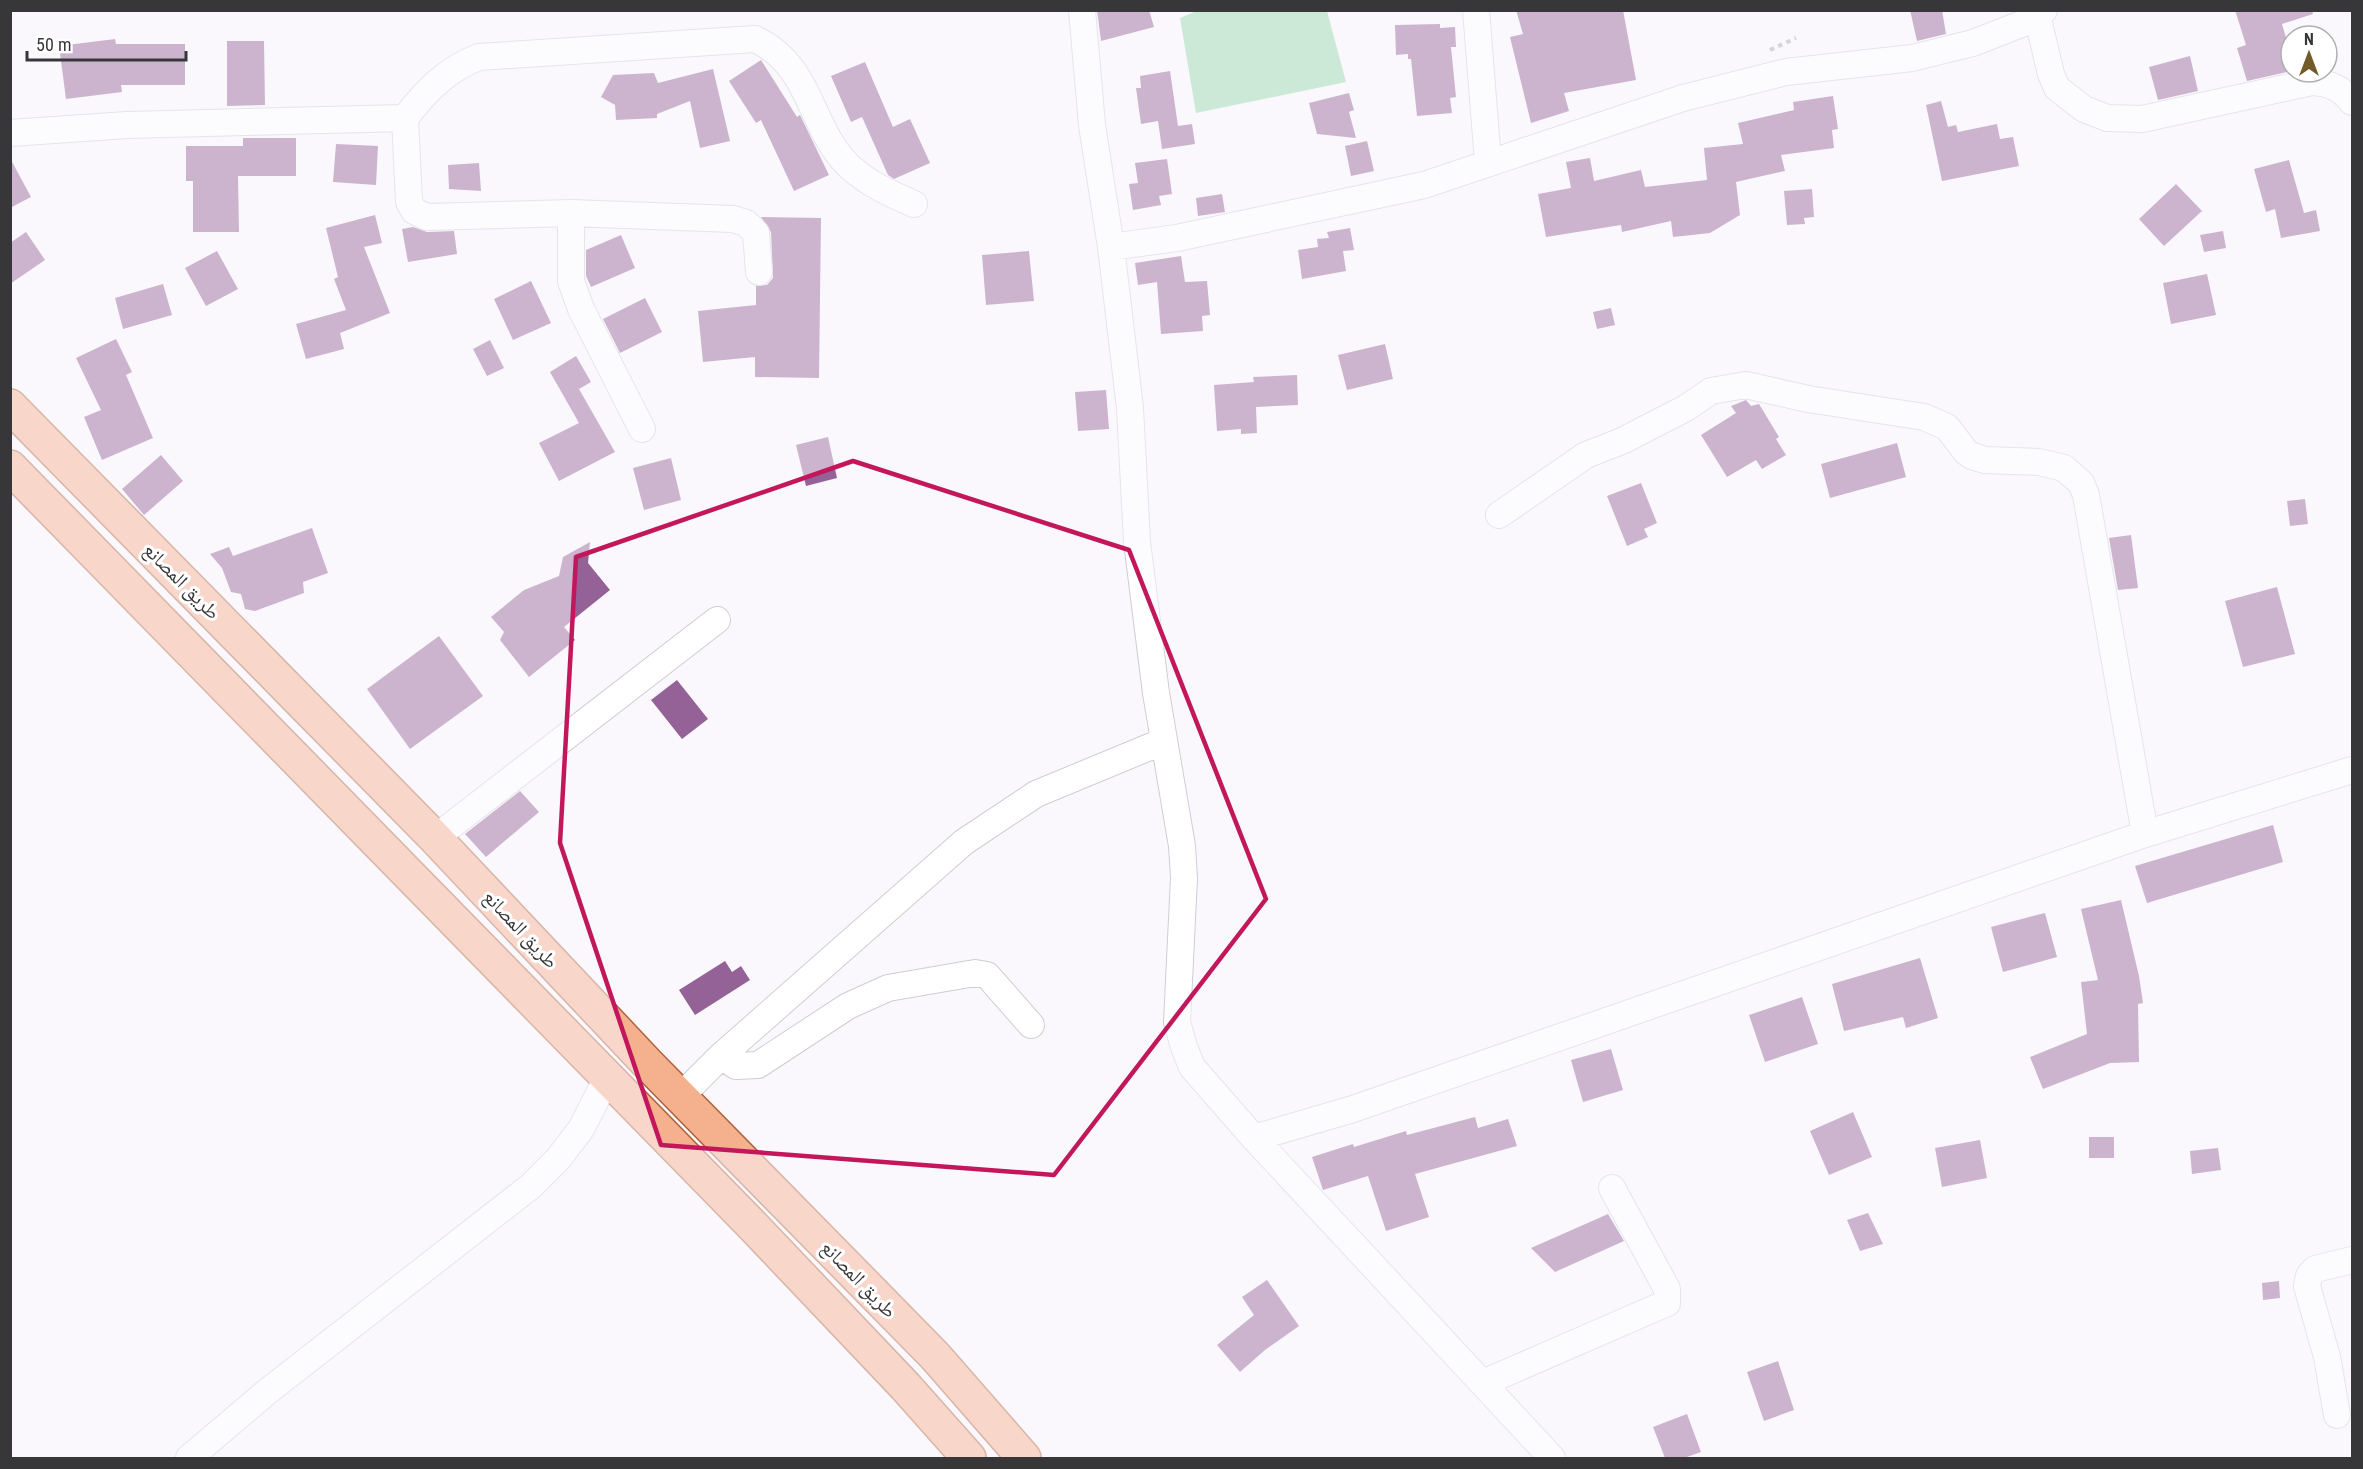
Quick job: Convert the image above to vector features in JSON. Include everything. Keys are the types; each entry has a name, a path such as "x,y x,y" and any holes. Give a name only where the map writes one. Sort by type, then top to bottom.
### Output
{"main road":[{"name":"طريق المصانع","path":"10,406 435,838 680,1097 935,1356 1024,1458"},
{"name":"طريق المصانع","path":"10,467 608,1076 905,1386 969,1458"}],"street":[{"path":"1082,10 1092,125 1111,247 1130,408 1137,542 1164,741 1178,813 1185,879 1177,1023 1192,1067 1254,1138 1552,1458"},
{"path":"1476,10 1488,162"},
{"path":"1111,247 1177,238 1424,184 1683,98 1786,72 1912,58 1973,43 2031,15 2057,88 2076,104 2107,118 2142,119 2312,82 2328,83 2340,89 2352,102"},
{"path":"759,272 756,234 746,223 733,219 571,213 427,217 414,211 409,202 405,118 442,77 459,65 479,57 755,39 772,47 789,62 835,146 849,166 881,190 914,204"},
{"path":"10,133 127,125 405,118"},
{"path":"571,213 571,281 581,309 642,429"},
{"path":"1499,515 1586,455 1622,441 1686,408 1711,390 1746,385 1808,399 1924,417 1947,428 1966,452 1972,456 1985,459 2039,462 2064,468 2081,483 2086,495 2145,834"},
{"path":"435,838 717,620"},
{"path":"680,1097 721,1056 964,842 1036,794 1164,741"},
{"path":"1254,1138 1397,1094 2145,834 2352,770"},
{"path":"721,1056 736,1066 758,1065 848,1006 888,988 975,973 987,975 1031,1025"},
{"path":"189,1458 268,1391 531,1186 581,1129 608,1076"},
{"path":"1483,1383 1667,1304 1667,1289 1612,1188"},
{"path":"2337,1415 2327,1357 2307,1286 2309,1276 2315,1269 2352,1260"}],"highlighted area":[{"path":"853,461 1129,550 1266,899 1054,1175 661,1145 560,843 576,557"}],"green space":[{"path":"1199,10 1327,11 1346,82 1196,113 1180,18"}],"building":[{"path":"1097,10 1149,10 1154,27 1101,41"},
{"path":"1516,10 1623,10 1636,80 1564,93 1569,111 1531,123 1510,37 1523,34"},
{"path":"1910,10 1942,10 1946,34 1917,41"},
{"path":"2235,10 2312,10 2313,14 2279,24 2279,74 2247,81 2237,48 2246,45"},
{"path":"1440,24 1440,28 1455,27 1456,47 1451,47 1456,97 1450,98 1452,113 1417,116 1411,59 1408,59 1408,54 1396,55 1395,25"},
{"path":"115,39 116,44 185,44 185,85 121,85 122,92 66,99 59,46"},
{"path":"227,41 264,41 265,105 227,106"},
{"path":"2190,56 2198,91 2158,100 2149,67"},
{"path":"761,60 797,117 800,115 829,175 794,191 761,120 756,123 729,81"},
{"path":"865,62 893,127 910,119 930,163 894,179 888,175 862,117 851,122 831,76"},
{"path":"713,69 730,141 700,148 690,101 657,114 657,118 616,120 615,105 601,97 613,75 654,73 658,83"},
{"path":"1170,71 1178,126 1192,124 1195,144 1162,149 1158,121 1141,124 1136,88 1141,88 1140,76"},
{"path":"1349,93 1354,110 1349,112 1356,138 1317,134 1309,103"},
{"path":"1833,96 1838,129 1832,130 1834,148 1781,155 1785,171 1736,182 1740,215 1710,233 1673,237 1671,221 1622,232 1621,225 1546,237 1538,194 1571,188 1566,162 1590,158 1594,181 1641,170 1645,187 1707,180 1704,148 1743,144 1738,123 1794,110 1793,102"},
{"path":"1941,101 1948,127 1956,125 1958,132 1997,124 2000,139 2013,137 2019,166 1942,181 1926,105"},
{"path":"243,138 296,138 296,176 238,176 239,232 193,232 193,181 186,181 186,146 243,146"},
{"path":"1367,141 1374,171 1351,176 1345,146"},
{"path":"336,144 378,146 376,185 333,182"},
{"path":"10,158 31,197 10,208"},
{"path":"1167,159 1172,194 1159,196 1161,205 1133,210 1129,184 1138,183 1135,163"},
{"path":"2289,160 2304,213 2316,210 2320,231 2281,238 2275,209 2266,212 2254,169"},
{"path":"479,163 481,191 449,189 448,165"},
{"path":"2176,184 2202,211 2164,246 2139,219"},
{"path":"1812,189 1814,217 1804,218 1805,224 1787,225 1784,191"},
{"path":"1222,194 1225,212 1198,216 1196,198"},
{"path":"375,215 382,243 364,247 390,313 340,333 344,349 306,359 296,324 346,310 334,279 338,277 326,228"},
{"path":"761,217 821,218 819,378 755,377 755,357 703,362 698,311 756,305 756,286 767,285 773,278 771,232"},
{"path":"413,227 427,232 454,231 457,254 408,262 402,229"},
{"path":"1350,228 1354,250 1343,251 1346,271 1302,279 1298,250 1318,247 1317,239 1329,238 1327,232"},
{"path":"2223,231 2226,248 2204,252 2200,235"},
{"path":"26,232 45,260 10,284 10,243"},
{"path":"621,235 635,268 591,287 586,276 586,250"},
{"path":"217,251 238,289 206,306 185,268"},
{"path":"1029,251 1034,301 986,305 982,255"},
{"path":"1181,256 1185,282 1207,281 1210,315 1202,316 1203,331 1161,334 1157,282 1138,285 1135,263"},
{"path":"2207,274 2216,315 2171,324 2163,283"},
{"path":"531,281 551,323 513,340 494,299"},
{"path":"163,284 172,315 123,329 115,298"},
{"path":"645,298 662,332 620,353 603,319"},
{"path":"1611,308 1615,325 1597,329 1593,312"},
{"path":"116,339 132,372 126,375 153,438 102,460 84,417 101,410 76,358"},
{"path":"490,340 504,368 487,376 473,349"},
{"path":"1385,344 1393,379 1347,390 1338,355"},
{"path":"576,356 591,382 579,389 615,452 559,481 539,443 579,423 550,372"},
{"path":"1297,375 1298,405 1256,407 1257,433 1241,434 1241,429 1217,431 1214,385 1254,382 1253,377"},
{"path":"1106,390 1109,429 1078,431 1075,392"},
{"path":"1746,400 1751,406 1759,404 1779,437 1776,439 1786,455 1762,469 1756,460 1727,477 1701,435 1736,413 1731,406"},
{"path":"828,437 837,478 806,486 796,445"},
{"path":"1897,443 1906,477 1830,498 1821,464"},
{"path":"161,455 183,481 144,515 122,489"},
{"path":"671,458 681,500 644,510 633,468"},
{"path":"1641,483 1657,523 1644,529 1648,537 1627,546 1607,496"},
{"path":"2305,499 2308,524 2290,526 2287,501"},
{"path":"312,528 328,573 303,582 304,593 255,611 245,609 241,594 231,592 222,568 210,554 229,547 233,556"},
{"path":"2131,535 2138,588 2118,590 2109,538"},
{"path":"590,542 588,563 610,590 564,627 575,640 529,677 500,640 504,632 491,617 524,590 559,576 563,557"},
{"path":"2277,587 2295,654 2243,667 2225,601"},
{"path":"439,636 483,696 410,749 367,689"},
{"path":"677,680 708,719 682,739 651,700"},
{"path":"520,791 539,812 486,857 465,834"},
{"path":"2273,825 2283,862 2147,903 2135,866"},
{"path":"2121,900 2143,1003 2138,1004 2139,1062 2110,1063 2043,1089 2030,1057 2087,1034 2081,982 2098,980 2081,909"},
{"path":"2045,913 2057,957 2003,972 1991,927"},
{"path":"1920,958 1938,1018 1906,1028 1903,1017 1844,1031 1832,984"},
{"path":"725,961 732,972 741,966 750,980 695,1015 679,990"},
{"path":"1802,997 1818,1044 1765,1062 1749,1015"},
{"path":"1611,1049 1623,1090 1583,1102 1571,1060"},
{"path":"1853,1112 1872,1157 1829,1175 1810,1131"},
{"path":"1475,1117 1478,1128 1508,1119 1517,1146 1415,1174 1429,1217 1386,1231 1368,1176 1323,1190 1312,1157 1353,1144 1354,1147 1406,1131 1407,1135"},
{"path":"2089,1137 2114,1137 2114,1158 2089,1158"},
{"path":"1980,1140 1987,1178 1942,1187 1935,1148"},
{"path":"2218,1148 2221,1170 2192,1174 2190,1151"},
{"path":"1868,1213 1883,1244 1860,1251 1847,1220"},
{"path":"1608,1214 1624,1241 1555,1272 1531,1248"},
{"path":"1267,1280 1299,1326 1265,1350 1240,1372 1217,1345 1254,1315 1242,1297"},
{"path":"2279,1281 2280,1298 2263,1300 2262,1283"},
{"path":"1778,1361 1794,1410 1764,1421 1747,1372"},
{"path":"1687,1414 1701,1452 1684,1458 1665,1458 1653,1427"}]}
